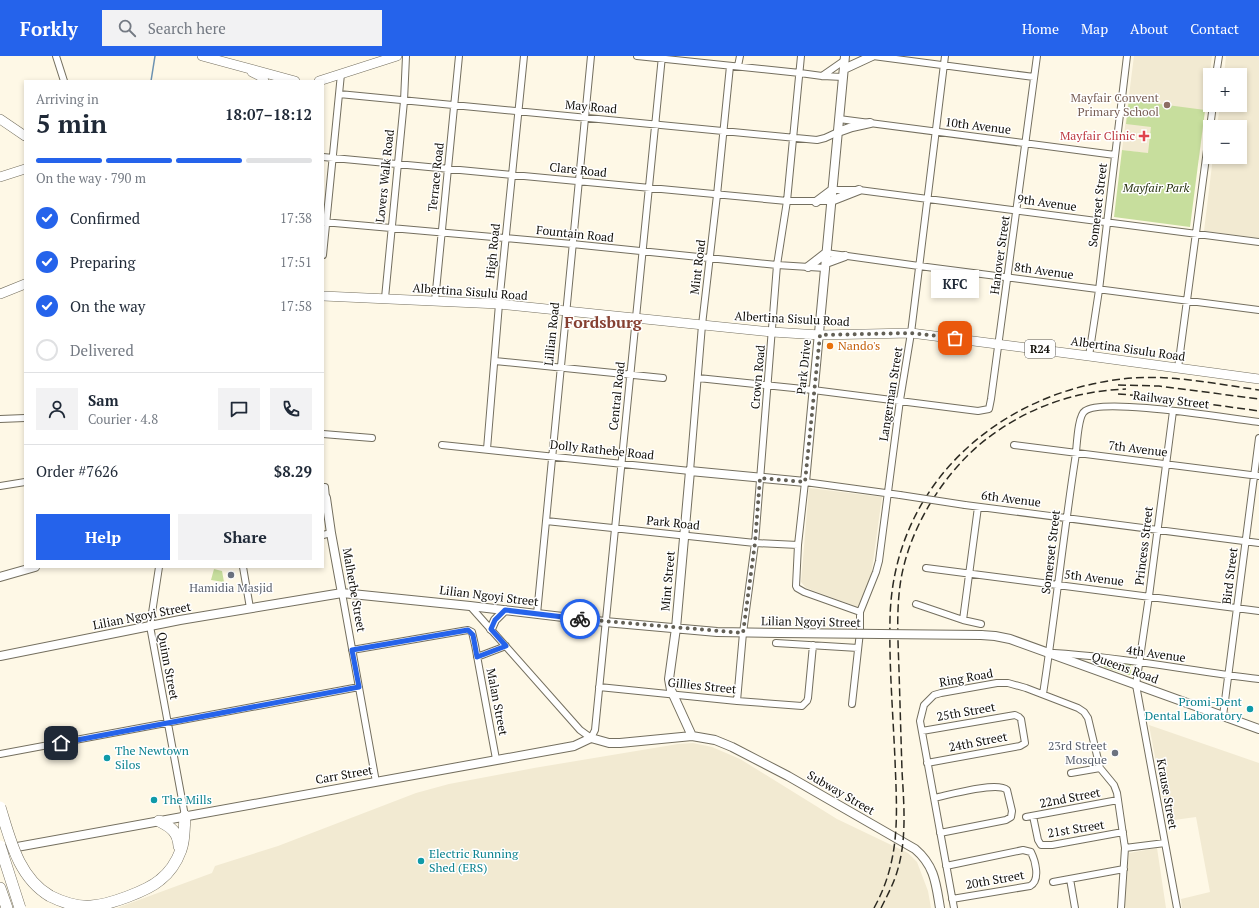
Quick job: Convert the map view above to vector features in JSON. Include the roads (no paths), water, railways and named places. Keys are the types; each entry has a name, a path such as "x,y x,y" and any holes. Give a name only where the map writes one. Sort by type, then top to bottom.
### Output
{"highway":[{"path":"0,807 9,837 20,863 30,879 50,896 64,902 81,906 91,906 109,902 134,894 160,880 179,855 182,844 185,816"},
{"path":"159,822 168,825 177,835 179,855"},
{"path":"3,848 20,908"},
{"path":"0,888 7,908"}],"main road":[{"path":"202,56 291,80"},
{"path":"322,80 397,56"},
{"path":"236,65 243,70 257,74 263,80"},
{"path":"0,119 24,135"},
{"path":"0,177 24,169"},
{"path":"0,294 24,284"},
{"name":"Albertina Sisulu Road","path":"324,296 499,304 772,332 820,335 911,333 1259,379"}],"street":[{"path":"56,56 64,80"},
{"name":"Lovers Walk Road","path":"385,298 404,101 406,56"},
{"name":"Terrace Road","path":"435,301 459,56"},
{"name":"High Road","path":"487,449 499,304 524,56"},
{"name":"Lillian Road","path":"537,614 565,311 591,56"},
{"path":"637,56 662,57 730,66 843,77"},
{"path":"738,66 740,56"},
{"name":"Crown Road","path":"737,701 743,633 755,543 777,265 787,201 801,56"},
{"path":"822,76 845,62 873,56 1034,77"},
{"name":"Langerman Street","path":"852,704 860,612 879,562 900,400 911,333 945,56"},
{"name":"Hanover Street","path":"900,400 978,411 989,409 992,399 1037,56"},
{"name":"Somerset Street","path":"1089,356 1099,290 1127,56"},
{"path":"1217,68 1219,56"},
{"name":"Central Road","path":"591,738 595,730 662,57"},
{"name":"Park Drive","path":"845,62 826,253 820,335 813,390 795,579 796,586 804,592 860,612"},
{"name":"Mint Road","path":"690,471 702,325 730,66"},
{"path":"324,223 333,158 341,74"},
{"name":"May Road","path":"340,94 793,138 821,139 838,132"},
{"path":"1178,368 1211,112"},
{"name":"10th Avenue","path":"839,119 1115,155"},
{"path":"838,132 870,122"},
{"name":"Clare Road","path":"324,157 512,174 717,195 787,201 831,201"},
{"path":"816,202 832,190"},
{"name":"9th Avenue","path":"832,190 859,190 1259,242"},
{"path":"831,201 859,190"},
{"name":"Fountain Road","path":"324,223 572,244 777,265 808,267 825,266"},
{"path":"808,267 826,253"},
{"name":"8th Avenue","path":"826,253 1259,310"},
{"path":"825,266 845,256"},
{"path":"495,361 663,378"},
{"path":"698,378 900,400"},
{"name":"Railway Street","path":"1082,413 1088,409 1116,406 1173,411 1259,422"},
{"name":"Princess Street","path":"1136,684 1173,411"},
{"name":"Somerset Street","path":"1043,694 1059,585 1066,518 1082,413"},
{"path":"0,419 24,418"},
{"path":"324,434 372,438"},
{"name":"Bird Street","path":"1223,716 1246,542 1257,476 1259,438"},
{"name":"7th Avenue","path":"1014,444 1257,476"},
{"name":"Dolly Rathebe Road","path":"442,445 760,478"},
{"name":"Mint Street","path":"690,471 676,628 669,679 673,695 692,736"},
{"name":"6th Avenue","path":"760,478 805,482 978,507 1259,543"},
{"path":"0,486 24,482"},
{"path":"324,486 325,498"},
{"name":"Malherbe Street","path":"325,498 327,534 342,593 376,782"},
{"path":"963,620 978,507"},
{"name":"Park Road","path":"546,521 755,543 798,545"},
{"path":"0,577 32,568"},
{"name":"Quinn Street","path":"159,568 150,626 185,816"},
{"path":"243,568 250,608"},
{"name":"5th Avenue","path":"926,568 1259,611"},
{"name":"Lilian Ngoyi Street","path":"0,656 150,626 342,593 605,622 743,633 981,635"},
{"path":"916,604 963,620 981,624"},
{"path":"470,606 580,730 591,738 609,743 620,743 692,736"},
{"path":"491,629 495,620 505,610"},
{"name":"Malan Street","path":"352,650 468,630 473,635 496,757"},
{"name":"Queens Road","path":"981,635 1010,639 1259,729"},
{"path":"776,643 858,648"},
{"name":"Gillies Street","path":"599,687 802,706 808,698 813,645"},
{"path":"477,657 506,646"},
{"name":"4th Avenue","path":"1050,653 1138,662 1259,679"},
{"name":"Ring Road","path":"954,908 927,763 921,715 924,705 934,695 997,683 1008,683 1043,694 1078,708 1087,715 1091,726 1100,768 1114,785 1118,800 1125,848 1119,908"},
{"name":"Krause Street","path":"1136,684 1177,908"},
{"path":"0,754 359,687"},
{"name":"25th Street","path":"922,731 1015,715"},
{"name":"24th Street","path":"927,763 1022,745 1025,741 1021,719 1015,715"},
{"name":"Subway Street","path":"692,736 715,740 732,747 788,776 915,849 932,870 940,908"},
{"name":"Carr Street","path":"3,848 159,822 376,782 496,757 574,746 591,738"},
{"path":"1071,773 1100,768"},
{"path":"934,798 994,787 1001,787 1008,790 1012,814 1009,819 940,833"},
{"path":"0,800 3,848"},
{"name":"22nd Street","path":"1026,817 1118,800"},
{"name":"21st Street","path":"1033,816 1038,840 1041,845 1123,832"},
{"path":"1125,848 1165,843"},
{"name":"20th Street","path":"946,866 1017,851 1026,850 1032,853 1036,878 1033,884 1018,888 952,899"},
{"path":"1052,882 1124,869"},
{"path":"1070,879 1075,908"}],"waterway":[{"path":"151,80 155,56"}],"railway":[{"path":"874,908 883,890 889,872 895,836 896,799 890,620 896,571 910,526 933,487 963,452 998,424 1039,401 1084,386 1132,378 1148,377 1196,381 1259,390"},
{"path":"1118,385 1159,386 1259,399"},
{"path":"881,908 895,877 900,860 904,835 898,602 905,560 920,523 929,505 952,473 965,458 995,433 1029,412 1066,398 1126,389"},
{"path":"1118,394 1158,397 1259,411"}],"place":[{"name":"Mayfair Convent Primary School","path":"1167,105"},
{"name":"Mayfair Clinic","path":"1144,136"},
{"name":"KFC","path":"955,338"},
{"name":"Nando's","path":"830,346"},
{"name":"Hamidia Masjid","path":"231,575"},
{"name":"Promi-Dent Dental Laboratory","path":"1250,709"},
{"name":"23rd Street Mosque","path":"1115,753"},
{"name":"The Newtown Silos","path":"107,758"},
{"name":"The Mills","path":"154,800"},
{"name":"Electric Running Shed (ERS)","path":"421,861"}],"district":[{"name":"Fordsburg","path":"603,322"}],"park label":[{"name":"Mayfair Park","path":"1156,188"}]}
